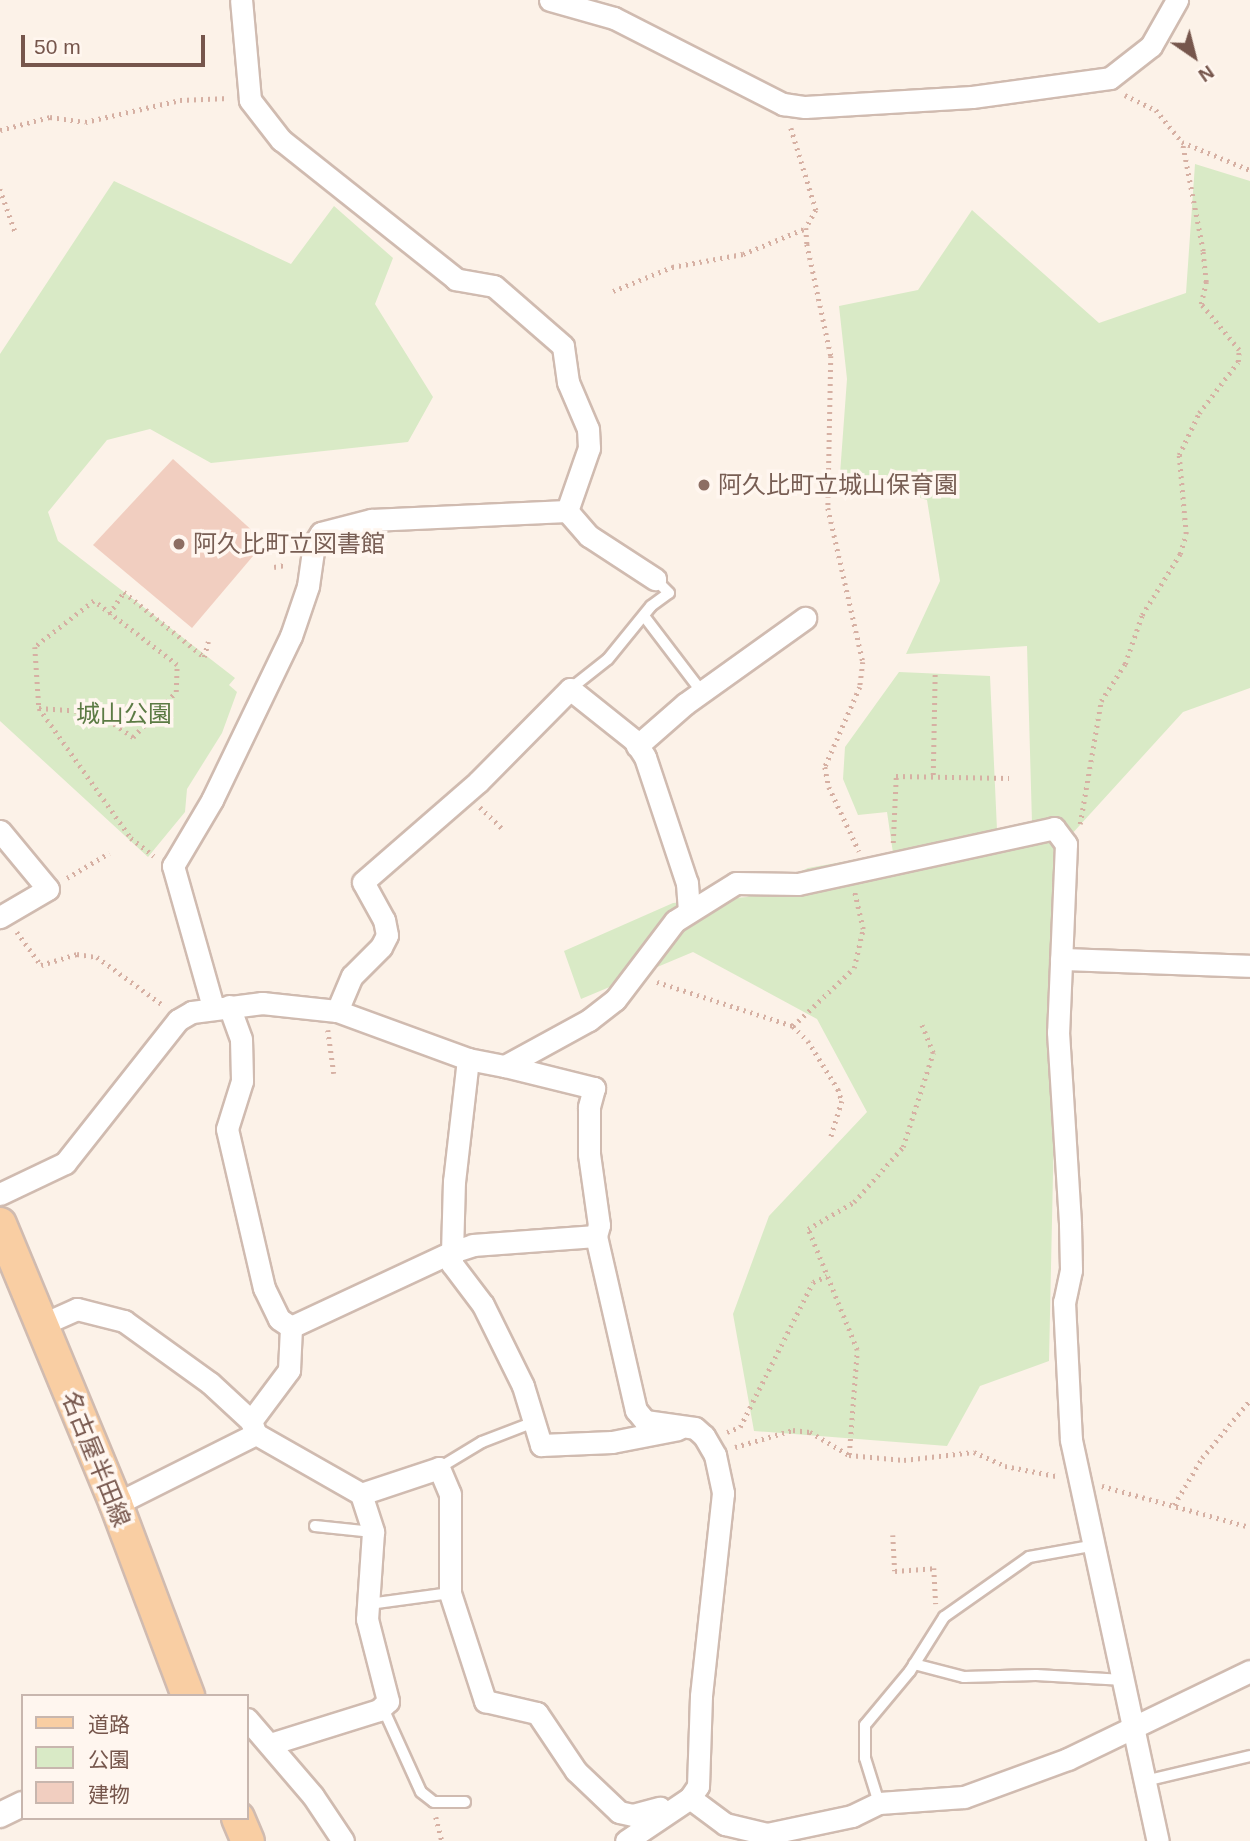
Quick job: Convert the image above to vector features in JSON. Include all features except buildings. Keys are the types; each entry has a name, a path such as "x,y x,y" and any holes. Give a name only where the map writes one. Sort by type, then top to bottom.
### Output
{"main road":[{"name":"名古屋半田線","path":"0,1224 116,1504 187,1694"},
{"path":"239,1820 248,1841"}],"street":[{"path":"240,0 250,100 302,159 456,279 494,286 563,346 568,382 588,429 589,449 567,511"},
{"path":"550,0 614,18 783,104 805,107 972,97 1106,79 1151,46 1177,0"},
{"path":"567,511 589,536 655,579"},
{"path":"291,1326 279,1319 264,1288 227,1129 242,1081 241,1039 221,1006 173,866 212,800 291,636 308,586 314,544 321,533 371,520 567,511"},
{"path":"637,746 702,692 805,618"},
{"path":"331,1011 352,976 382,947 387,935 384,919 363,882 478,782 570,689 637,746 657,782 687,883 689,909"},
{"path":"505,1066 589,1020 615,1000 689,909 736,883 798,884 1054,828 1066,844 1058,1032 1071,1270 1064,1302 1071,1440 1096,1545 1158,1841"},
{"path":"0,831 48,889 2,916"},
{"path":"1061,959 1250,966"},
{"path":"0,1194 65,1163 184,1016 221,1006 262,1003 331,1011 468,1059 594,1088 589,1107 589,1154 599,1225 596,1236 631,1400 645,1421 679,1429"},
{"path":"468,1059 454,1181 452,1264 483,1305 523,1385 541,1445 612,1442 695,1428 710,1447 723,1516 701,1696 700,1775 687,1800 626,1841"},
{"path":"291,1326 452,1252 473,1245 596,1236"},
{"path":"41,1325 77,1309 124,1321 210,1383 254,1427 361,1494 373,1532 369,1605 372,1647 388,1701 382,1706 270,1744"},
{"path":"116,1504 254,1427 289,1370 291,1326"},
{"path":"361,1494 439,1468 450,1494 450,1593 485,1701 537,1713 576,1771 619,1812 633,1815 687,1800 725,1824 760,1837 852,1816 879,1803 964,1797 1134,1728 1250,1671"},
{"path":"248,1720 270,1744 343,1841"},
{"path":"0,1815 21,1805"}],"lane":[{"path":"570,689 608,659 644,616 669,593 655,579"},
{"path":"644,616 702,692"},
{"path":"439,1468 482,1442 534,1422"},
{"path":"316,1526 373,1532"},
{"path":"879,1803 865,1758 865,1724 914,1664 941,1622 1029,1557 1096,1545"},
{"path":"369,1605 450,1593"},
{"path":"914,1664 964,1676 1036,1675 1124,1680"},
{"path":"382,1706 421,1792 434,1802 465,1802"},
{"path":"1145,1781 1250,1756"}],"path":[{"path":"1079,838 1101,701 1125,664 1142,615 1180,554 1186,534 1179,455 1199,413 1238,362 1239,349 1202,304 1206,282 1203,251 1182,142 1156,110 1112,89 1106,79"},
{"path":"0,130 50,117 95,120 180,100 250,100"},
{"path":"783,104 816,209 806,228 832,377 828,508 863,662 860,687 825,768 829,788 867,867"},
{"path":"1182,142 1250,170"},
{"path":"0,189 16,234"},
{"path":"613,291 673,267 743,254 806,228"},
{"path":"274,567 285,565"},
{"path":"108,614 124,592 204,657 208,642"},
{"path":"39,708 97,712 132,737 176,692 177,665 94,601 35,647 39,708 131,838 173,866"},
{"path":"933,775 935,670"},
{"path":"898,860 891,830 897,806 896,776 1009,778"},
{"path":"48,889 109,853"},
{"path":"793,1026 854,968 863,929 852,884"},
{"path":"2,916 41,965 76,954 97,957 184,1016"},
{"path":"636,972 680,992 778,1018 793,1026 808,1041 838,1089 842,1101 831,1137"},
{"path":"331,1011 334,1074"},
{"path":"849,1455 857,1350 808,1229 854,1202 903,1147 933,1053 921,1024"},
{"path":"710,1447 740,1427 813,1282 827,1276"},
{"path":"1174,1505 1202,1458 1250,1400"},
{"path":"710,1447 793,1430 810,1432 849,1455 904,1460 974,1452 1005,1465 1079,1480 1250,1527"},
{"path":"893,1535 895,1571 934,1568 941,1622"}],"green space":[{"path":"1195,164 1250,181 1250,688 1183,712 1060,847 1049,1361 980,1386 947,1446 754,1431 733,1314 769,1216 867,1112 817,1019 693,952 581,999 564,951 673,903 747,897 808,868 893,853 887,812 858,815 843,779 845,747 899,672 990,676 997,830 1032,823 1027,646 906,654 940,581 927,500 840,474 847,379 839,306 918,290 972,210 1099,323 1186,293"},
{"name":"城山公園","path":"114,181 291,264 334,206 393,258 375,304 433,397 408,442 211,463 150,429 107,440 48,512 58,541 235,678 229,685 237,692 222,733 187,789 185,812 148,857 0,721 0,354"}],"place":[{"name":"阿久比町立城山保育園","path":"704,485"},
{"name":"阿久比町立図書館","path":"179,544"}]}
